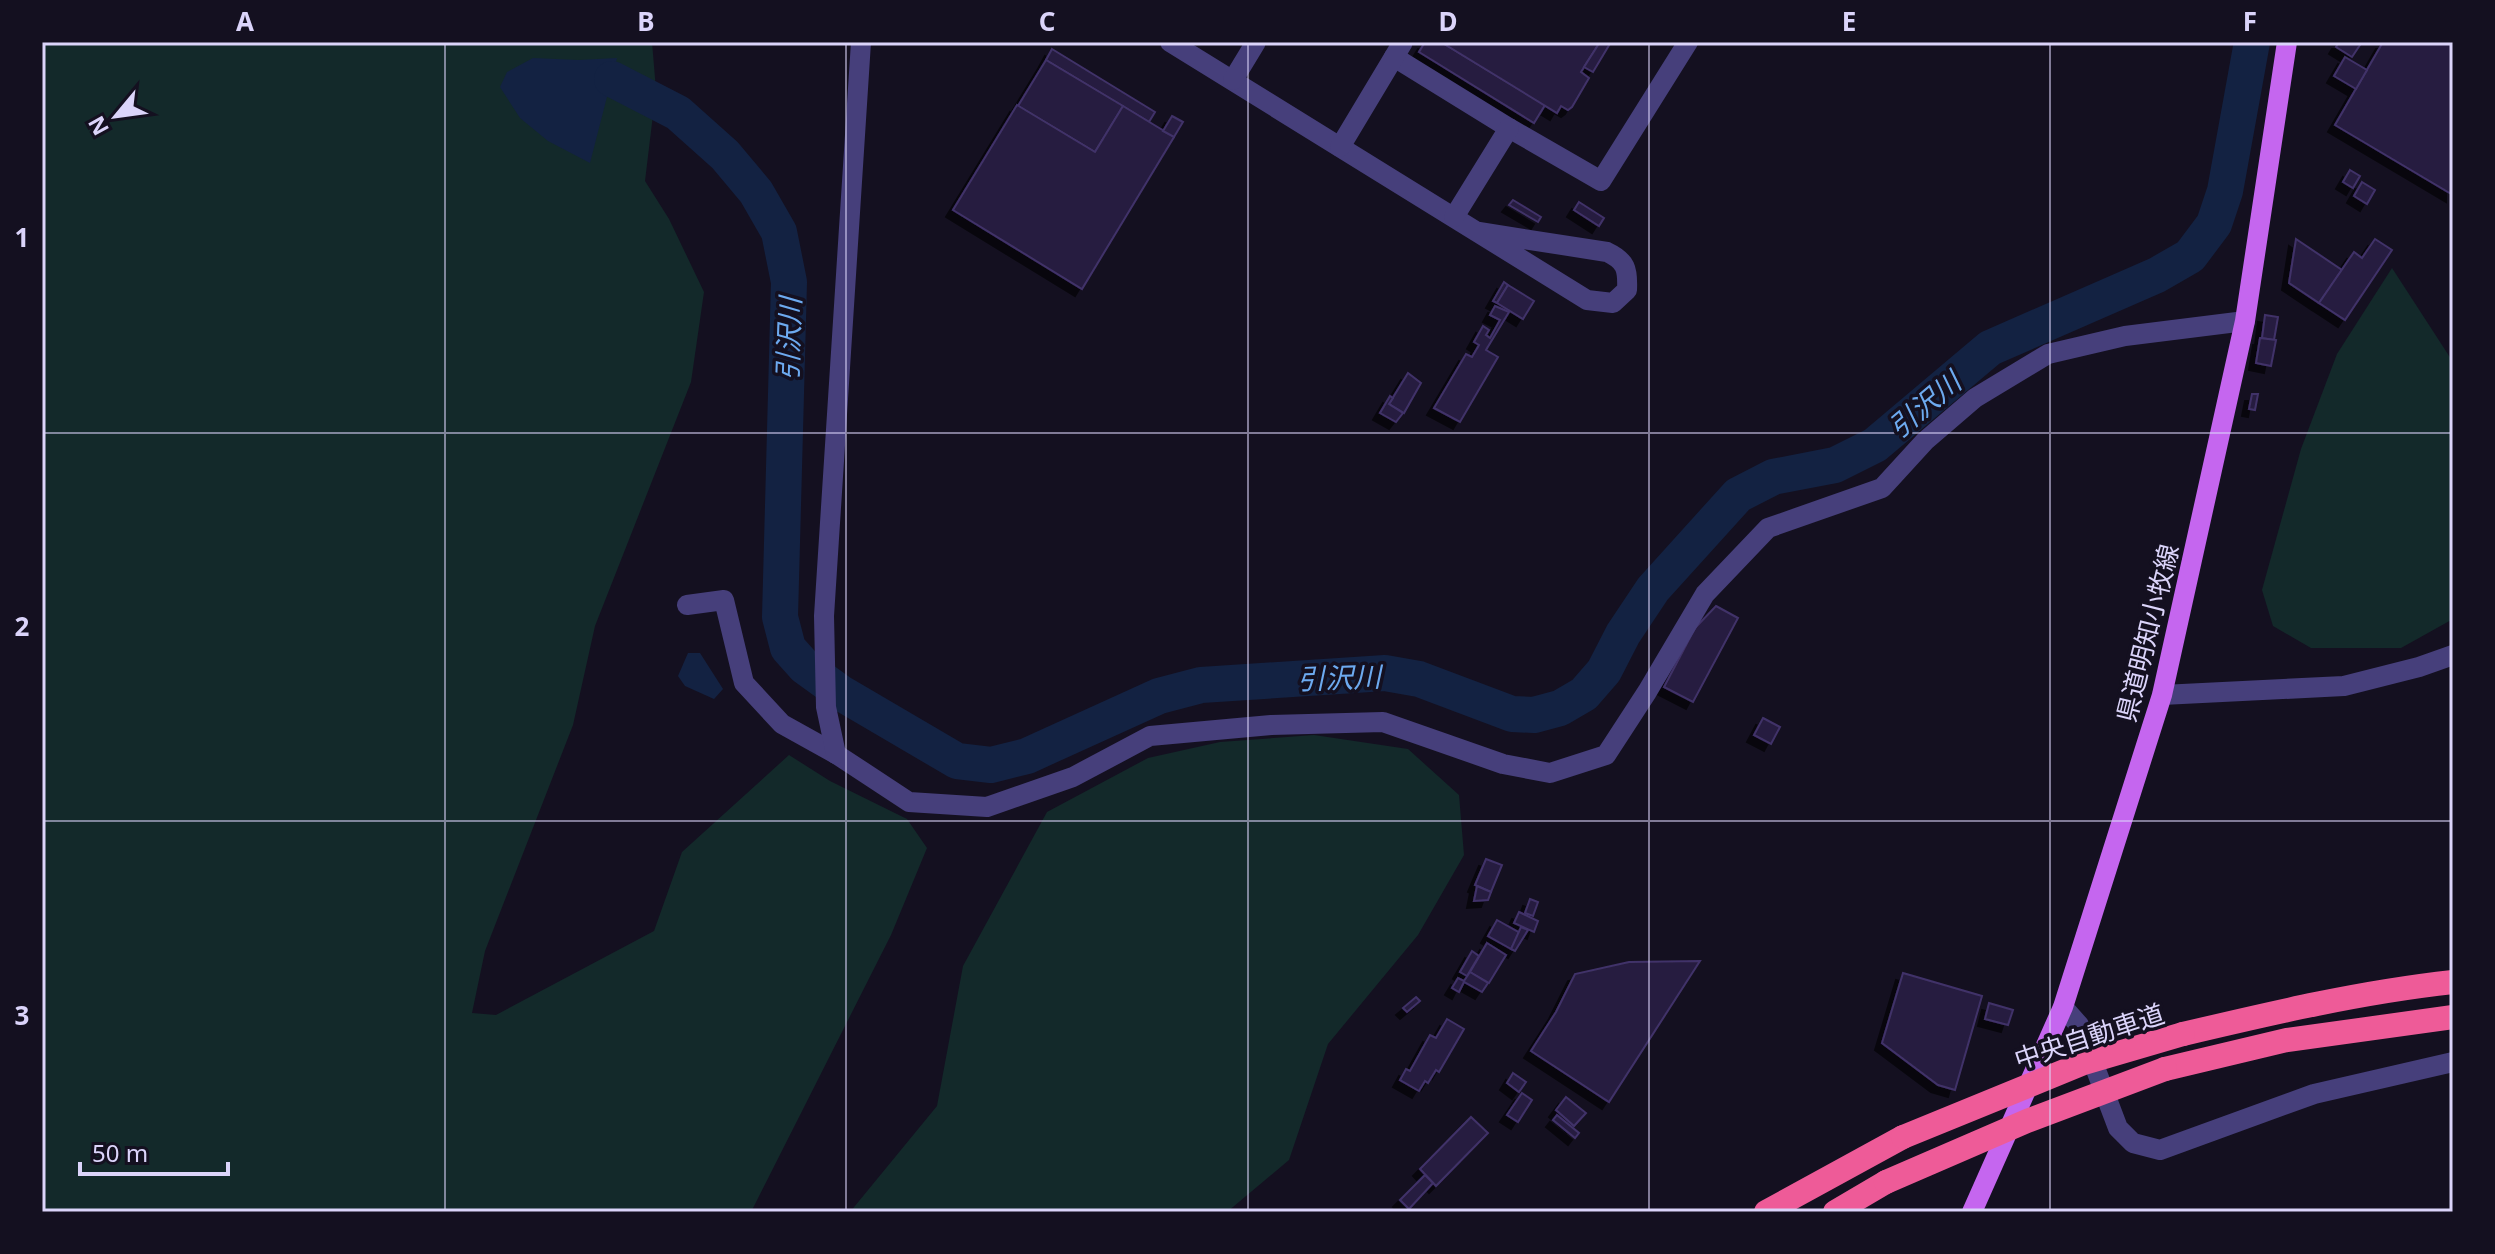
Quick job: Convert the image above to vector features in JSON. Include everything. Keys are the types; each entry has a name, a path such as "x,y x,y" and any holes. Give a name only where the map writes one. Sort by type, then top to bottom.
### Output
{"highway":[{"name":"中央自動車道","path":"1766,1212 1903,1137 2084,1063 2183,1034 2291,1008 2453,982"},
{"path":"1835,1212 1886,1182 2027,1121 2165,1069 2287,1040 2453,1017"}],"main road":[{"name":"県道明知小牧線","path":"1972,1212 2063,1007 2162,695 2245,321 2287,42"}],"street":[{"path":"836,754 826,707 824,616 861,42"},
{"path":"1170,42 1587,300 1613,303 1627,290 1628,274 1620,258 1607,252 1479,232"},
{"path":"1233,80 1256,42"},
{"path":"1340,147 1399,49 1509,128 1601,181 1688,42"},
{"path":"1454,217 1509,128"},
{"path":"687,605 724,600 744,683 782,724 836,754 909,802 987,807 1073,777 1150,736 1271,725 1383,722 1503,764 1550,773 1606,755 1705,594 1768,528 1882,488 1925,441 1975,398 2048,354 2125,336 2245,321"},
{"path":"2162,695 2344,686 2453,655"},
{"path":"2063,1007 2079,1025 2118,1128 2133,1143 2160,1150 2314,1094 2453,1062"}],"green space":[{"path":"42,42 652,42 656,90 645,181 669,219 704,292 691,382 595,626 573,725 485,951 472,1013 496,1015 654,931 682,852 789,755 830,781 907,819 927,848 891,935 751,1212 42,1212"},
{"path":"2392,268 2453,362 2453,619 2401,648 2311,648 2273,626 2262,590 2301,449 2337,354"},
{"path":"1314,735 1408,749 1459,795 1464,855 1418,935 1328,1044 1289,1160 1227,1212 850,1212 937,1106 963,966 1047,812 1148,758 1220,742"}],"water":[{"path":"533,58 617,58 590,163 548,141 520,118 500,87 507,72"},
{"path":"688,653 700,653 723,689 714,699 685,686 678,676"}],"building":[{"path":"1425,42 1441,42 1545,105 1534,123 1419,52"},
{"path":"1441,42 1600,42 1581,72 1589,78 1572,107 1568,110 1561,106 1557,113"},
{"path":"1600,42 1611,42 1593,72 1584,67"},
{"path":"2339,42 2362,42 2352,57 2336,47"},
{"path":"2383,42 2453,42 2453,195 2335,125"},
{"path":"1052,49 1155,112 1149,122 1046,60"},
{"path":"2345,57 2367,70 2356,89 2334,76"},
{"path":"1046,60 1123,106 1095,152 1018,106"},
{"path":"1017,105 1095,152 1123,106 1174,137 1082,289 953,210"},
{"path":"1172,116 1183,122 1174,137 1163,131"},
{"path":"2350,170 2360,176 2353,188 2343,182"},
{"path":"2362,182 2375,190 2367,204 2354,196"},
{"path":"1513,200 1541,217 1538,222 1509,205"},
{"path":"1579,202 1604,218 1599,226 1574,210"},
{"path":"2296,239 2342,270 2319,303 2289,283"},
{"path":"2375,239 2392,250 2345,320 2319,303 2354,252 2362,258"},
{"path":"1504,282 1508,285 1497,303 1493,301"},
{"path":"1508,285 1534,301 1523,319 1497,303"},
{"path":"1495,306 1509,312 1486,350 1498,357 1460,422 1434,408 1466,354 1472,357 1479,345 1474,342 1483,326 1489,330 1486,335 1490,338 1500,320 1490,315"},
{"path":"2265,315 2278,317 2274,340 2262,338"},
{"path":"2260,338 2276,340 2271,366 2256,363"},
{"path":"1408,373 1421,383 1404,413 1389,404"},
{"path":"2252,394 2258,394 2255,410 2249,409"},
{"path":"1390,396 1393,398 1389,404 1403,413 1396,422 1380,413"},
{"path":"1716,606 1738,618 1693,702 1664,687 1695,628"},
{"path":"1763,718 1780,727 1771,744 1754,735"},
{"path":"1486,859 1502,865 1491,892 1475,885"},
{"path":"1477,886 1491,892 1488,900 1474,901"},
{"path":"1530,899 1538,902 1533,916 1525,913"},
{"path":"1519,912 1538,921 1534,932 1514,923"},
{"path":"1497,920 1520,933 1511,949 1488,936"},
{"path":"1521,927 1528,930 1515,951 1511,949"},
{"path":"1487,943 1506,955 1489,983 1470,972"},
{"path":"1472,951 1479,956 1467,976 1460,972"},
{"path":"1700,961 1609,1102 1531,1051 1575,974 1629,962"},
{"path":"1470,972 1488,983 1482,992 1464,982 1459,992 1452,988 1458,978 1464,981"},
{"path":"1903,973 1982,996 1955,1090 1938,1085 1882,1043"},
{"path":"1416,997 1420,1001 1407,1012 1403,1008"},
{"path":"1989,1003 2013,1010 2008,1025 1985,1019"},
{"path":"1447,1019 1464,1029 1439,1072 1436,1070 1419,1091 1400,1080 1406,1069 1410,1071 1430,1035 1436,1038"},
{"path":"1513,1073 1526,1082 1519,1092 1507,1083"},
{"path":"1522,1093 1532,1100 1518,1122 1507,1115"},
{"path":"1566,1097 1586,1113 1574,1126 1556,1110"},
{"path":"1557,1115 1579,1133 1575,1138 1553,1120"},
{"path":"1471,1117 1488,1133 1436,1186 1420,1169"},
{"path":"1425,1175 1433,1183 1409,1209 1400,1200"}],"waterway":[{"name":"引沢川","path":"612,79 678,113 725,155 756,192 779,232 789,282 780,617 788,648 805,667 841,693 957,761 991,765 1027,756 1159,696 1201,685 1385,673 1419,679 1512,714 1534,715 1560,708 1584,694 1604,671 1623,634 1653,589 1738,495 1773,477 1835,465 1875,445 1990,348 2157,275 2190,256 2214,224 2225,191 2252,42"}]}
